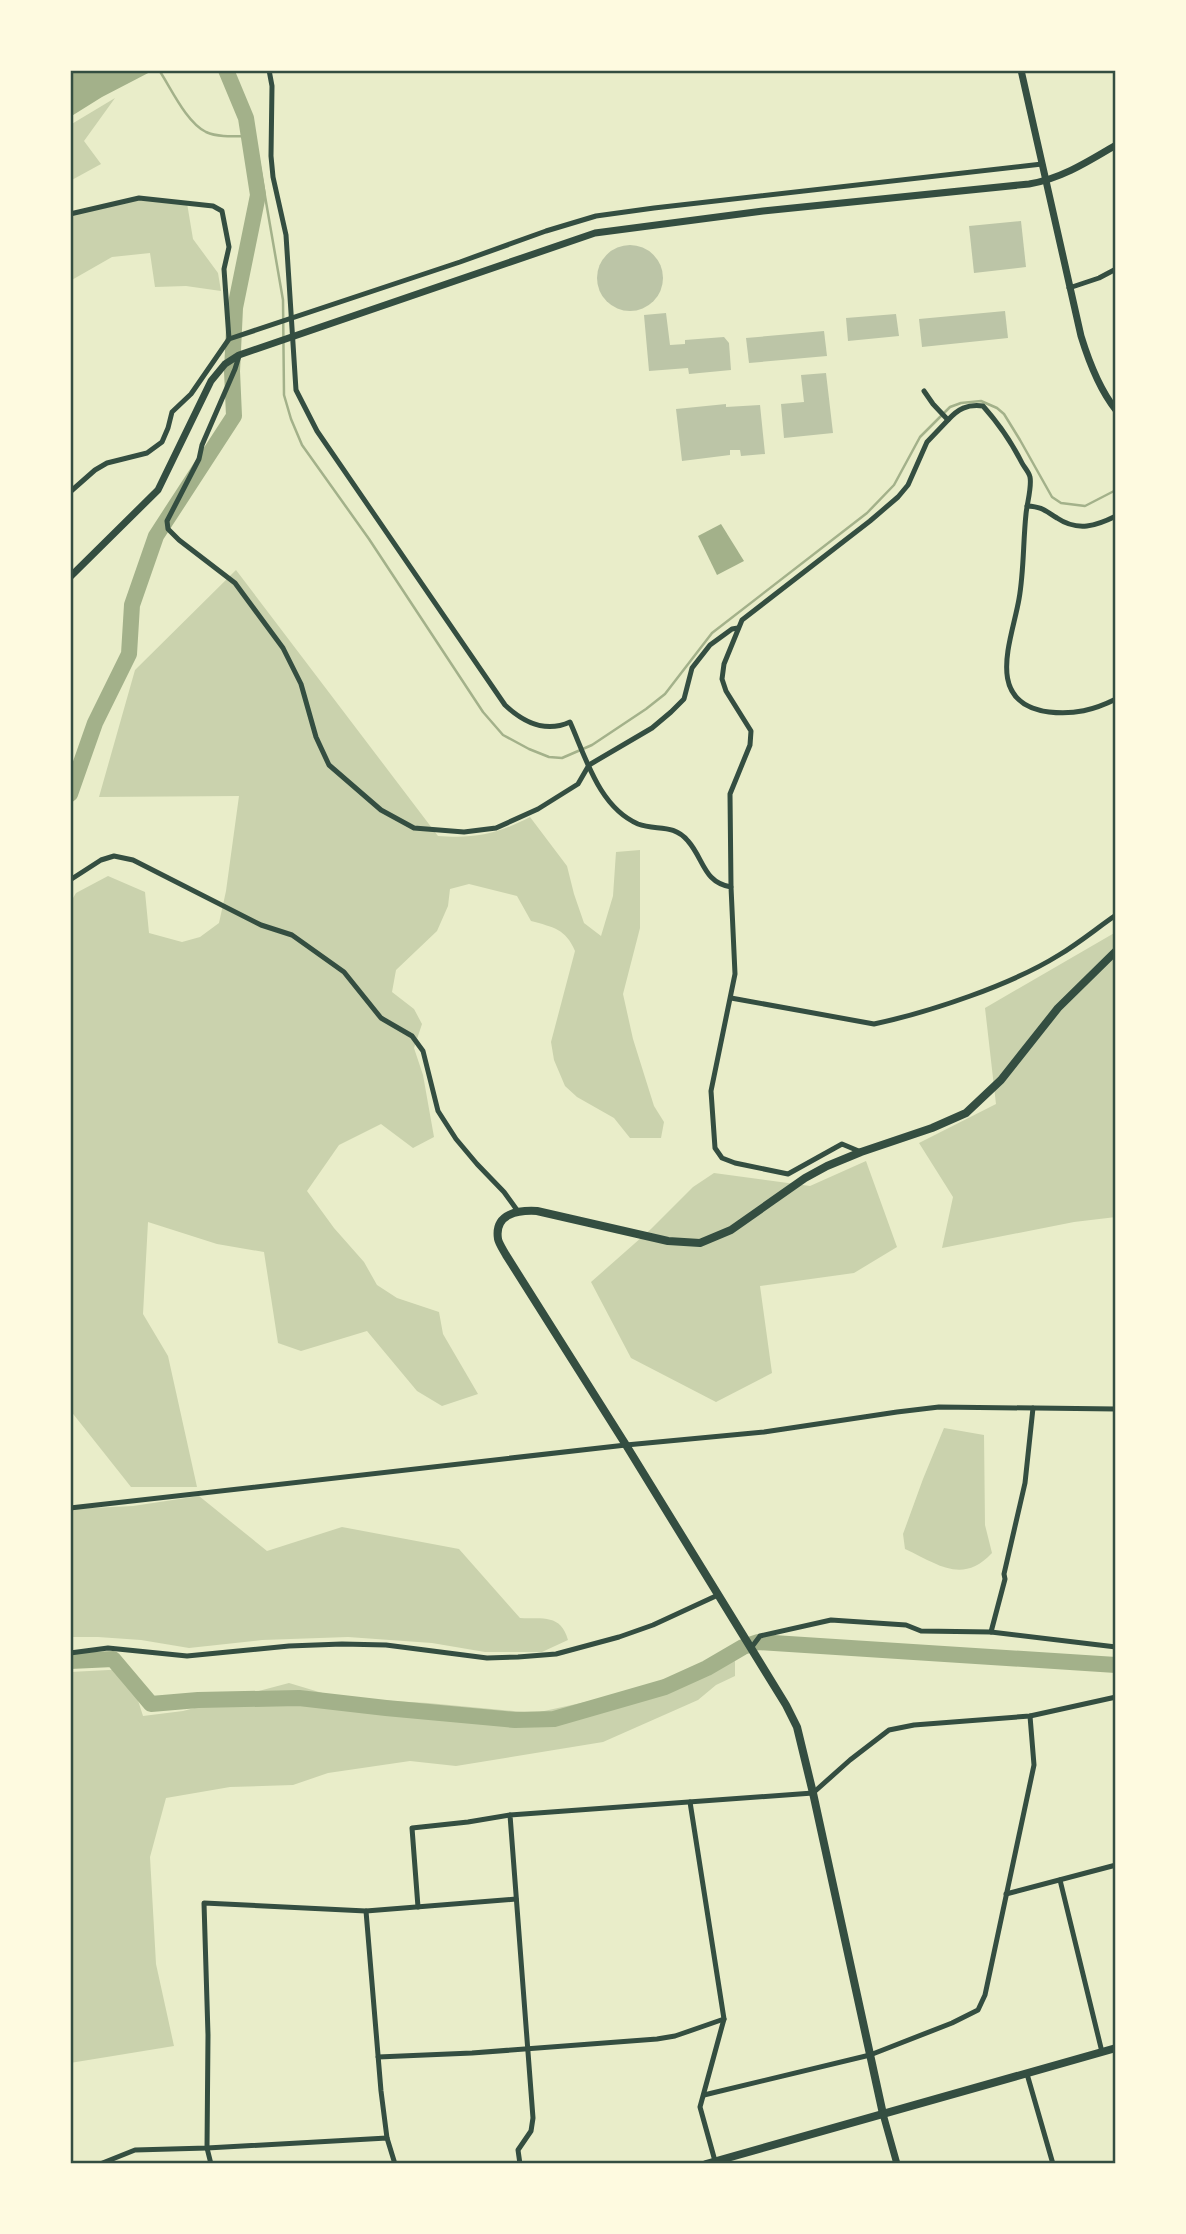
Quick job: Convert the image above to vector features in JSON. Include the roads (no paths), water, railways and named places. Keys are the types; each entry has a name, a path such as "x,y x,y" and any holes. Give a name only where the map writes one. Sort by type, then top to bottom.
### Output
{"main road":[{"path":"883,2114 797,1727 734,1620 506,1255 498,1239 500,1225 505,1217 517,1210 537,1211 667,1241 700,1243 731,1230 805,1178 827,1166 966,1113 1001,1080 1058,1008 1116,951"},
{"path":"711,2163 736,2160 883,2114 1116,2048"}],"street":[{"path":"269,70 272,86 271,156 286,235 296,390 304,408 505,705 517,717 546,727 558,727 570,722 596,782 611,802 625,816 641,825 677,832 690,842 704,870 714,880 731,887"},
{"path":"1021,70 1069,288 1088,361 1116,410"},
{"path":"70,577 158,490 211,381 225,364 239,355 595,233 763,211 1045,182 1116,145"},
{"path":"70,492 107,463 147,453 162,442 172,412 191,394 229,339 546,231 596,216 1042,164"},
{"path":"70,214 139,198 213,206 222,211 229,247 224,270 229,339"},
{"path":"1069,288 1116,269"},
{"path":"239,355 202,445 200,460 171,511 168,529 178,540 235,583 283,648 301,684 316,737 329,765 381,810 404,824 428,830 464,832 496,828 538,809 578,784 589,765 652,728 671,712 684,699 692,668 698,660 710,645 732,629 738,628"},
{"path":"924,391 946,418"},
{"path":"861,1152 842,1144 788,1174 722,1158 715,1148 711,1091 735,974 730,794 750,746 751,731 726,691 722,679 724,664 742,620 898,497 908,485 927,442 946,418 973,405 983,406 1009,438 1030,477 1019,599 1006,658 1007,678 1014,694 1026,705 1044,711 1064,713 1101,707 1116,699"},
{"path":"1027,506 1043,507 1059,520 1072,526 1095,526 1116,516"},
{"path":"70,880 101,860 114,856 133,860 261,925 292,936 313,949 344,972 381,1018 412,1036 423,1051 439,1111 444,1120 456,1139 517,1210"},
{"path":"731,998 874,1024 886,1022 1012,979 1058,956 1116,915"},
{"path":"70,1507 764,1432 940,1407 1116,1409"},
{"path":"992,1632 1025,1483 1033,1408"},
{"path":"70,1653 108,1648 187,1656 342,1643 386,1645 487,1658 556,1654 653,1625 718,1595"},
{"path":"750,1648 760,1636 831,1620 906,1625 921,1631 992,1632 1116,1647"},
{"path":"418,1907 412,1828 510,1815 813,1793 889,1730 914,1725 1030,1716 1116,1697"},
{"path":"704,2095 870,2055 978,2010 985,1995 1034,1765 1030,1716"},
{"path":"690,1802 724,2019 700,2107 711,2163"},
{"path":"510,1815 533,2118 531,2131 517,2150 520,2164"},
{"path":"1006,1894 1116,1865"},
{"path":"1060,1880 1102,2052"},
{"path":"211,2164 207,2148 208,2035 204,1903 366,1911 516,1899"},
{"path":"366,1911 387,2138 395,2164"},
{"path":"378,2057 471,2053 675,2036 724,2019"},
{"path":"1027,2074 1053,2164"},
{"path":"883,2114 897,2164"},
{"path":"100,2164 135,2150 387,2138"}],"waterway":[{"path":"159,70 186,113 199,127 217,135 251,136 256,144 283,300 284,395 302,445 369,539 483,712 503,735 529,749 549,757 562,758 592,745 665,694 712,633 867,513 894,485 920,437 950,407 981,401 1004,414 1052,497 1061,503 1085,506 1116,490"},
{"path":"70,794 95,723 129,654 132,605 156,536 234,416 232,371 235,308 258,195 246,118 226,70"},
{"path":"70,1661 113,1659 151,1704 299,1698 515,1720 554,1719 665,1687 758,1642 1116,1665"}]}
